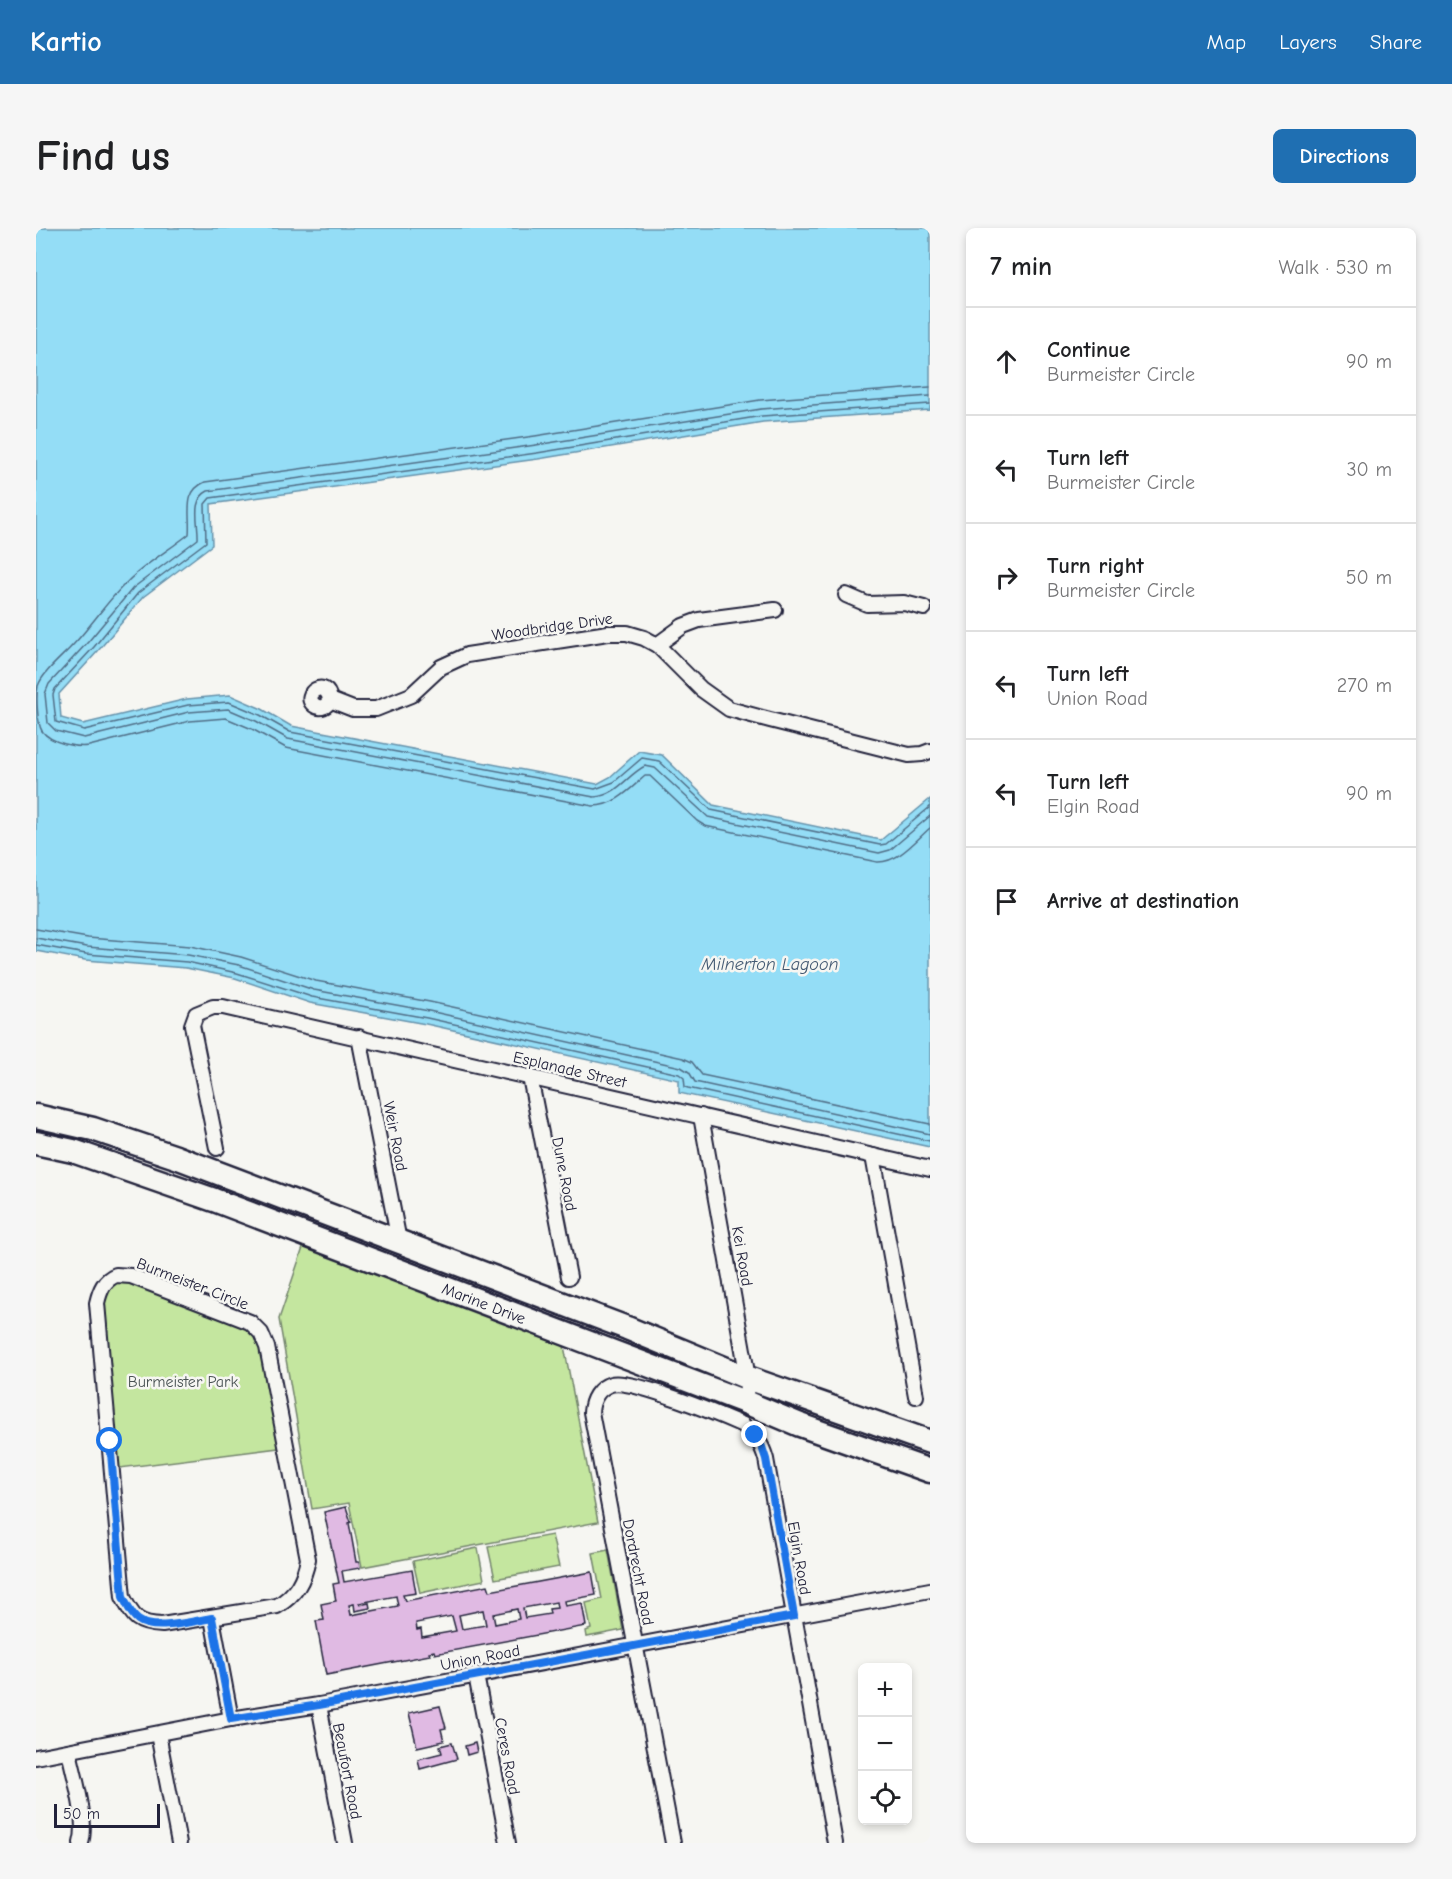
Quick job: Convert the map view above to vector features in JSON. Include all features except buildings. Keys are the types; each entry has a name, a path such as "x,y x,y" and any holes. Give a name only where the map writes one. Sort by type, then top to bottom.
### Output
{"main road":[{"name":"Marine Drive","path":"36,1116 93,1129 154,1149 627,1328 748,1378 930,1442"},
{"name":"Marine Drive","path":"36,1143 73,1151 214,1200 800,1425 930,1471"}],"street":[{"path":"846,595 867,604 904,603 928,609"},
{"path":"657,645 683,626 699,620 775,610"},
{"name":"Woodbridge Drive","path":"330,700 353,709 367,710 411,694 441,667 467,655 608,633 627,633 657,645 701,689 729,709 909,755 930,751"},
{"name":"Esplanade Street","path":"217,1148 192,1031 196,1014 203,1010 223,1007 930,1169"},
{"name":"Weir Road","path":"359,1037 399,1241"},
{"name":"Dune Road","path":"530,1077 569,1277"},
{"name":"Kei Road","path":"701,1116 748,1378 745,1402"},
{"path":"873,1156 916,1396"},
{"name":"Burmeister Circle","path":"116,1275 130,1276 250,1322 261,1333 267,1347 308,1559 305,1575 289,1599 277,1606 212,1618 148,1625 138,1620 123,1597 98,1303 105,1282 116,1275"},
{"name":"Elgin Road","path":"609,1384 618,1383 643,1388 734,1421 755,1435 762,1447 835,1843"},
{"name":"Dordrecht Road","path":"609,1384 595,1396 591,1413 673,1843"},
{"name":"Union Road","path":"36,1757 930,1590"},
{"path":"212,1618 231,1719"},
{"name":"Ceres Road","path":"476,1675 508,1843"},
{"name":"Beaufort Road","path":"319,1705 345,1843"},
{"path":"158,1734 179,1843"},
{"path":"69,1751 83,1820 84,1833 81,1843"}],"green space":[{"path":"304,1245 564,1346 598,1522 362,1567 349,1503 312,1509 279,1319"},
{"name":"Burmeister Park","path":"116,1275 261,1333 286,1447 112,1469 99,1295"},
{"path":"552,1535 559,1567 495,1579 488,1547"},
{"path":"478,1548 484,1580 420,1593 413,1561"},
{"path":"608,1550 623,1630 587,1637 586,1631 591,1629 586,1603 602,1599 593,1553"}],"water":[{"name":"Milnerton Lagoon","path":"36,228 930,228 930,410 763,422 538,459 211,504 212,545 143,597 59,694 61,718 83,724 187,699 230,695 262,709 291,726 597,784 610,777 639,751 662,755 713,805 881,840 930,799 930,1147 679,1093 679,1080 426,1024 310,1003 235,978 186,968 85,960 36,951"}],"route":[{"path":"110,1441 123,1597 138,1620 148,1625 212,1618 231,1719 319,1705 794,1616 766,1459 755,1435"}]}
